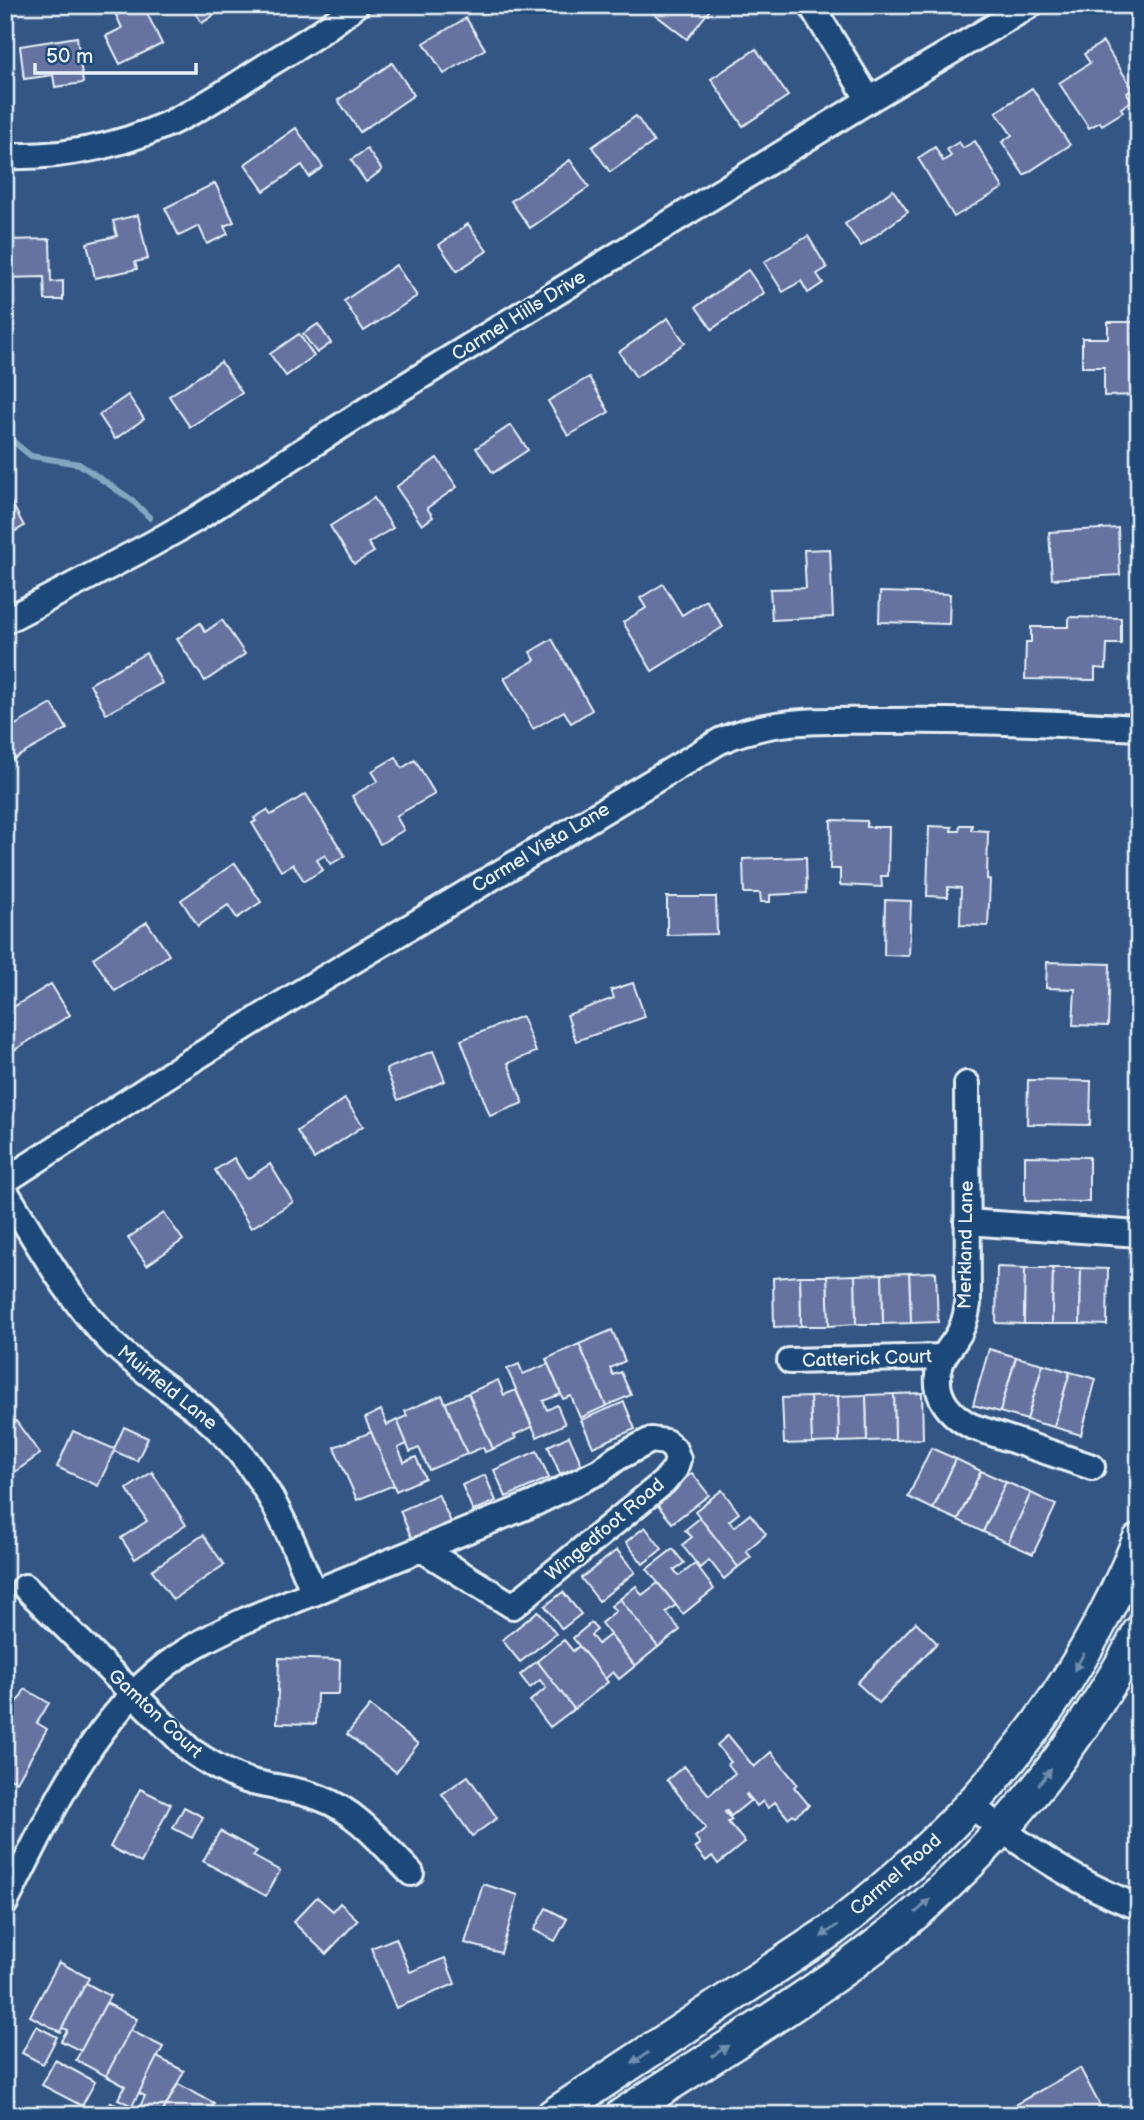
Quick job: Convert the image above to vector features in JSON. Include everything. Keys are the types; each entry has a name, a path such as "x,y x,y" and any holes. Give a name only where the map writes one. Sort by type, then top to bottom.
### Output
{"main road":[{"name":"Carmel Road","path":"553,2115 832,1930 905,1871 971,1805 1015,1755 1044,1716 1105,1616 1139,1540"},
{"name":"Carmel Road","path":"622,2115 809,1993 874,1947 963,1871 1077,1736 1139,1632"}],"street":[{"path":"5,156 80,151 103,147 150,132 192,113 333,25 356,5"},
{"path":"811,5 869,100"},
{"name":"Carmel Hills Drive","path":"5,621 196,519 371,407 869,100 1030,5"},
{"name":"Carmel Vista Lane","path":"5,1181 298,994 734,734 764,725 818,721 951,720 1139,728"},
{"name":"Merkland Lane","path":"967,1084 968,1304 957,1337 943,1357 938,1373 939,1390 945,1405 957,1418 971,1426 1092,1467"},
{"name":"Muirfield Lane","path":"5,1191 73,1297 111,1342 201,1414 249,1462 282,1517 314,1593"},
{"path":"967,1222 1139,1234"},
{"name":"Catterick Court","path":"790,1361 943,1357"},
{"name":"Wingedfoot Road","path":"5,1903 82,1759 106,1723 132,1694 166,1665 204,1640 246,1620 535,1503 600,1471 627,1452 651,1440 666,1442 674,1449 678,1460 675,1469 664,1482 513,1606 423,1550"},
{"name":"Gamton Court","path":"24,1587 173,1735 205,1760 244,1779 322,1798 346,1811 411,1873"},
{"path":"971,1805 1039,1856 1139,1907"}],"building":[{"path":"136,5 143,5 162,44 120,64 106,36 122,28 116,15"},
{"path":"190,5 229,5 202,23"},
{"path":"651,5 701,5 709,11 687,39 648,9"},
{"path":"466,18 485,49 444,74 424,43"},
{"path":"77,37 83,83 55,87 53,75 24,79 20,46"},
{"path":"1103,42 1133,89 1127,93 1132,101 1121,108 1123,112 1102,125 1100,122 1089,128 1059,83 1090,63 1084,54"},
{"path":"756,49 788,96 743,126 711,79"},
{"path":"392,63 414,95 360,132 338,100"},
{"path":"1032,88 1070,145 1024,175 1002,142 1012,135 996,112"},
{"path":"636,116 654,142 610,172 592,147"},
{"path":"296,128 323,167 309,177 302,165 264,191 245,164"},
{"path":"975,141 1003,188 954,217 918,158 935,147 943,161 951,156 947,149 959,142 963,148"},
{"path":"367,149 382,170 366,182 351,160"},
{"path":"570,160 589,187 530,228 511,201"},
{"path":"215,183 234,222 224,226 228,234 207,244 199,226 179,236 165,208"},
{"path":"893,190 908,212 861,246 845,224"},
{"path":"138,215 148,259 135,262 137,269 95,278 87,243 117,236 113,221"},
{"path":"468,224 487,251 457,271 439,245"},
{"path":"808,236 827,268 817,274 823,283 808,293 801,281 783,292 764,262"},
{"path":"50,239 51,282 63,281 63,300 45,300 44,277 5,278 5,240"},
{"path":"396,265 417,296 364,331 344,301"},
{"path":"748,270 764,293 712,329 696,307"},
{"path":"668,318 685,343 636,377 619,352"},
{"path":"1108,322 1139,322 1139,395 1104,396 1104,367 1082,367 1082,338 1108,338"},
{"path":"318,324 331,343 317,353 303,334"},
{"path":"299,334 314,356 286,376 270,354"},
{"path":"221,362 242,393 190,427 169,396"},
{"path":"589,377 609,412 568,436 548,401"},
{"path":"128,395 144,419 115,439 99,415"},
{"path":"511,425 528,450 493,473 476,448"},
{"path":"437,458 457,487 427,508 433,517 422,525 396,487"},
{"path":"374,498 393,528 368,543 374,552 354,564 330,526"},
{"path":"10,500 24,526 5,537 5,502"},
{"path":"1118,528 1120,575 1052,579 1049,532"},
{"path":"830,549 833,617 772,620 770,589 806,588 804,550"},
{"path":"663,584 682,615 706,600 723,627 652,671 623,622 646,608 640,598"},
{"path":"880,592 950,594 949,624 879,622"},
{"path":"1069,617 1121,618 1121,644 1107,644 1106,669 1095,668 1095,680 1025,679 1026,642 1031,642 1031,627 1069,627"},
{"path":"222,620 245,654 205,681 177,639 200,623 205,632"},
{"path":"552,639 592,710 571,723 564,711 533,729 504,678 535,660 530,652"},
{"path":"146,653 162,683 106,714 90,684"},
{"path":"52,704 67,729 10,761 5,753 5,731"},
{"path":"396,757 402,768 415,760 435,794 396,816 404,830 380,844 352,796 378,781 372,771"},
{"path":"306,794 345,856 331,864 325,855 317,860 323,870 304,881 293,864 281,871 252,823 256,821 254,818 267,810 271,815"},
{"path":"831,820 867,821 867,827 889,827 888,876 881,876 882,887 840,885 840,869 830,869"},
{"path":"960,825 972,825 971,830 988,831 988,926 960,925 961,888 948,887 948,897 927,896 929,826 952,827 951,831 959,831"},
{"path":"806,857 807,893 770,895 770,902 761,902 760,893 744,893 743,859"},
{"path":"235,863 261,902 237,918 228,905 198,926 181,900"},
{"path":"667,897 716,897 717,934 667,935"},
{"path":"885,900 911,901 909,956 884,955"},
{"path":"147,922 169,955 115,991 93,958"},
{"path":"1047,962 1110,964 1108,1026 1073,1025 1075,989 1046,988"},
{"path":"633,983 645,1017 576,1041 567,1015 614,998 611,990"},
{"path":"51,984 70,1015 5,1056 5,1014"},
{"path":"522,1016 536,1052 508,1063 523,1103 490,1116 461,1040"},
{"path":"433,1051 445,1081 398,1100 386,1069"},
{"path":"1028,1080 1091,1081 1090,1125 1027,1124"},
{"path":"345,1099 363,1126 314,1159 297,1131"},
{"path":"1025,1156 1089,1157 1089,1202 1025,1201"},
{"path":"234,1158 247,1179 270,1164 293,1202 251,1228 215,1170"},
{"path":"164,1213 183,1240 147,1265 128,1238"},
{"path":"997,1267 1025,1268 1024,1324 996,1323"},
{"path":"1025,1268 1053,1268 1052,1324 1024,1324"},
{"path":"1053,1268 1081,1268 1080,1324 1052,1324"},
{"path":"1081,1268 1108,1269 1107,1325 1080,1324"},
{"path":"936,1272 938,1322 911,1323 909,1273"},
{"path":"909,1273 911,1323 883,1324 882,1274"},
{"path":"882,1274 883,1324 856,1324 855,1275"},
{"path":"855,1275 856,1324 829,1326 827,1276"},
{"path":"800,1276 827,1276 829,1326 801,1326"},
{"path":"800,1276 801,1326 774,1327 773,1278"},
{"path":"612,1330 625,1361 610,1368 613,1375 621,1372 631,1395 606,1406 579,1344"},
{"path":"579,1344 606,1406 580,1418 571,1396 563,1399 546,1359"},
{"path":"989,1349 1016,1357 1000,1412 973,1405"},
{"path":"1016,1357 1043,1364 1027,1420 1000,1412"},
{"path":"519,1364 523,1374 548,1364 561,1394 543,1401 547,1410 557,1405 565,1424 537,1437 507,1369"},
{"path":"1043,1364 1070,1372 1054,1427 1027,1420"},
{"path":"1070,1372 1096,1379 1081,1435 1054,1427"},
{"path":"498,1380 504,1395 516,1390 532,1427 493,1449 468,1393"},
{"path":"468,1393 493,1449 485,1452 483,1447 467,1454 445,1403"},
{"path":"922,1393 923,1439 895,1440 894,1394"},
{"path":"894,1394 895,1440 867,1441 866,1395"},
{"path":"442,1395 467,1454 429,1470 419,1448 410,1452 397,1420 407,1416 405,1411"},
{"path":"866,1395 867,1441 839,1442 838,1396"},
{"path":"838,1396 839,1442 812,1443 810,1397"},
{"path":"810,1397 812,1443 784,1444 782,1398"},
{"path":"624,1402 635,1429 593,1447 581,1420"},
{"path":"381,1410 387,1425 397,1420 407,1444 398,1448 404,1462 416,1457 425,1478 396,1491 365,1418"},
{"path":"16,1421 40,1454 5,1479 5,1428"},
{"path":"124,1427 148,1438 137,1461 114,1451 98,1486 57,1467 73,1431 114,1449"},
{"path":"371,1432 394,1485 357,1500 334,1447"},
{"path":"569,1436 582,1465 560,1474 548,1446"},
{"path":"931,1448 956,1459 933,1509 908,1497"},
{"path":"537,1451 549,1478 506,1497 494,1470"},
{"path":"956,1459 981,1471 958,1520 933,1509"},
{"path":"981,1471 1006,1482 983,1532 958,1520"},
{"path":"152,1472 186,1525 135,1559 121,1538 147,1521 127,1489"},
{"path":"692,1473 709,1495 672,1523 655,1502"},
{"path":"485,1475 496,1501 473,1511 462,1485"},
{"path":"1006,1482 1031,1493 1008,1543 983,1532"},
{"path":"722,1490 739,1513 729,1521 734,1527 750,1514 766,1534 746,1551 751,1557 738,1567 695,1511"},
{"path":"1031,1493 1056,1505 1033,1554 1008,1543"},
{"path":"438,1494 451,1522 412,1539 400,1511"},
{"path":"700,1518 738,1567 724,1579 709,1560 700,1568 682,1545 692,1537 685,1530"},
{"path":"645,1527 662,1549 643,1564 626,1542"},
{"path":"203,1535 224,1565 173,1600 152,1570"},
{"path":"673,1549 684,1563 674,1570 679,1576 695,1564 714,1589 683,1614 647,1569"},
{"path":"617,1550 635,1572 599,1601 581,1578"},
{"path":"658,1583 676,1605 666,1612 680,1630 658,1647 620,1599 636,1586 642,1595"},
{"path":"563,1592 581,1614 562,1629 545,1606"},
{"path":"620,1599 658,1647 635,1666 601,1623 616,1611 611,1606"},
{"path":"538,1611 556,1634 520,1662 502,1640"},
{"path":"916,1622 937,1643 879,1703 857,1683"},
{"path":"591,1623 597,1630 591,1635 598,1644 610,1635 635,1666 619,1679 613,1672 605,1679 573,1638"},
{"path":"564,1640 573,1651 579,1646 608,1682 574,1709 537,1661"},
{"path":"279,1658 340,1660 339,1694 317,1694 316,1724 277,1723"},
{"path":"537,1661 574,1709 550,1727 530,1701 546,1688 540,1680 530,1688 520,1675"},
{"path":"25,1689 49,1703 37,1723 47,1729 17,1782 5,1775 5,1723"},
{"path":"370,1706 418,1744 396,1772 347,1734"},
{"path":"728,1735 754,1767 771,1752 797,1784 794,1787 809,1805 788,1818 775,1802 768,1808 763,1801 757,1806 747,1794 750,1801 731,1816 725,1812 732,1820 728,1822 745,1842 718,1864 712,1856 706,1861 695,1848 700,1844 695,1837 706,1828 667,1780 684,1766 709,1795 735,1773 728,1764 731,1762 717,1745"},
{"path":"468,1776 497,1818 472,1836 442,1794"},
{"path":"140,1789 171,1804 141,1863 110,1847"},
{"path":"1139,1790 1139,1844 1133,1844 1131,1791"},
{"path":"184,1807 203,1817 192,1838 173,1828"},
{"path":"220,1831 257,1851 253,1856 280,1871 266,1896 203,1861"},
{"path":"483,1884 518,1895 501,1953 465,1943"},
{"path":"317,1897 333,1911 340,1903 358,1920 326,1954 293,1922"},
{"path":"546,1908 567,1919 555,1941 534,1930"},
{"path":"396,1938 410,1972 445,1958 455,1984 396,2008 371,1948"},
{"path":"59,1962 89,1978 60,2032 30,2016"},
{"path":"86,1983 110,1996 81,2051 61,2041 67,2030 62,2028"},
{"path":"106,2003 137,2019 106,2076 76,2060"},
{"path":"36,2026 57,2037 43,2064 22,2053"},
{"path":"130,2030 163,2047 132,2106 118,2099 125,2086 106,2076"},
{"path":"157,2057 184,2071 161,2115 136,2115 145,2096 139,2093"},
{"path":"55,2060 95,2082 82,2106 42,2085"},
{"path":"1080,2068 1105,2115 997,2115"},
{"path":"178,2084 214,2103 207,2115 161,2115"},
{"path":"5,2095 14,2100 10,2107 26,2115 5,2115"},
{"path":"110,2102 131,2113 130,2115 104,2115"}],"waterway":[{"path":"5,435 31,456 79,464 132,500 150,518"}]}
